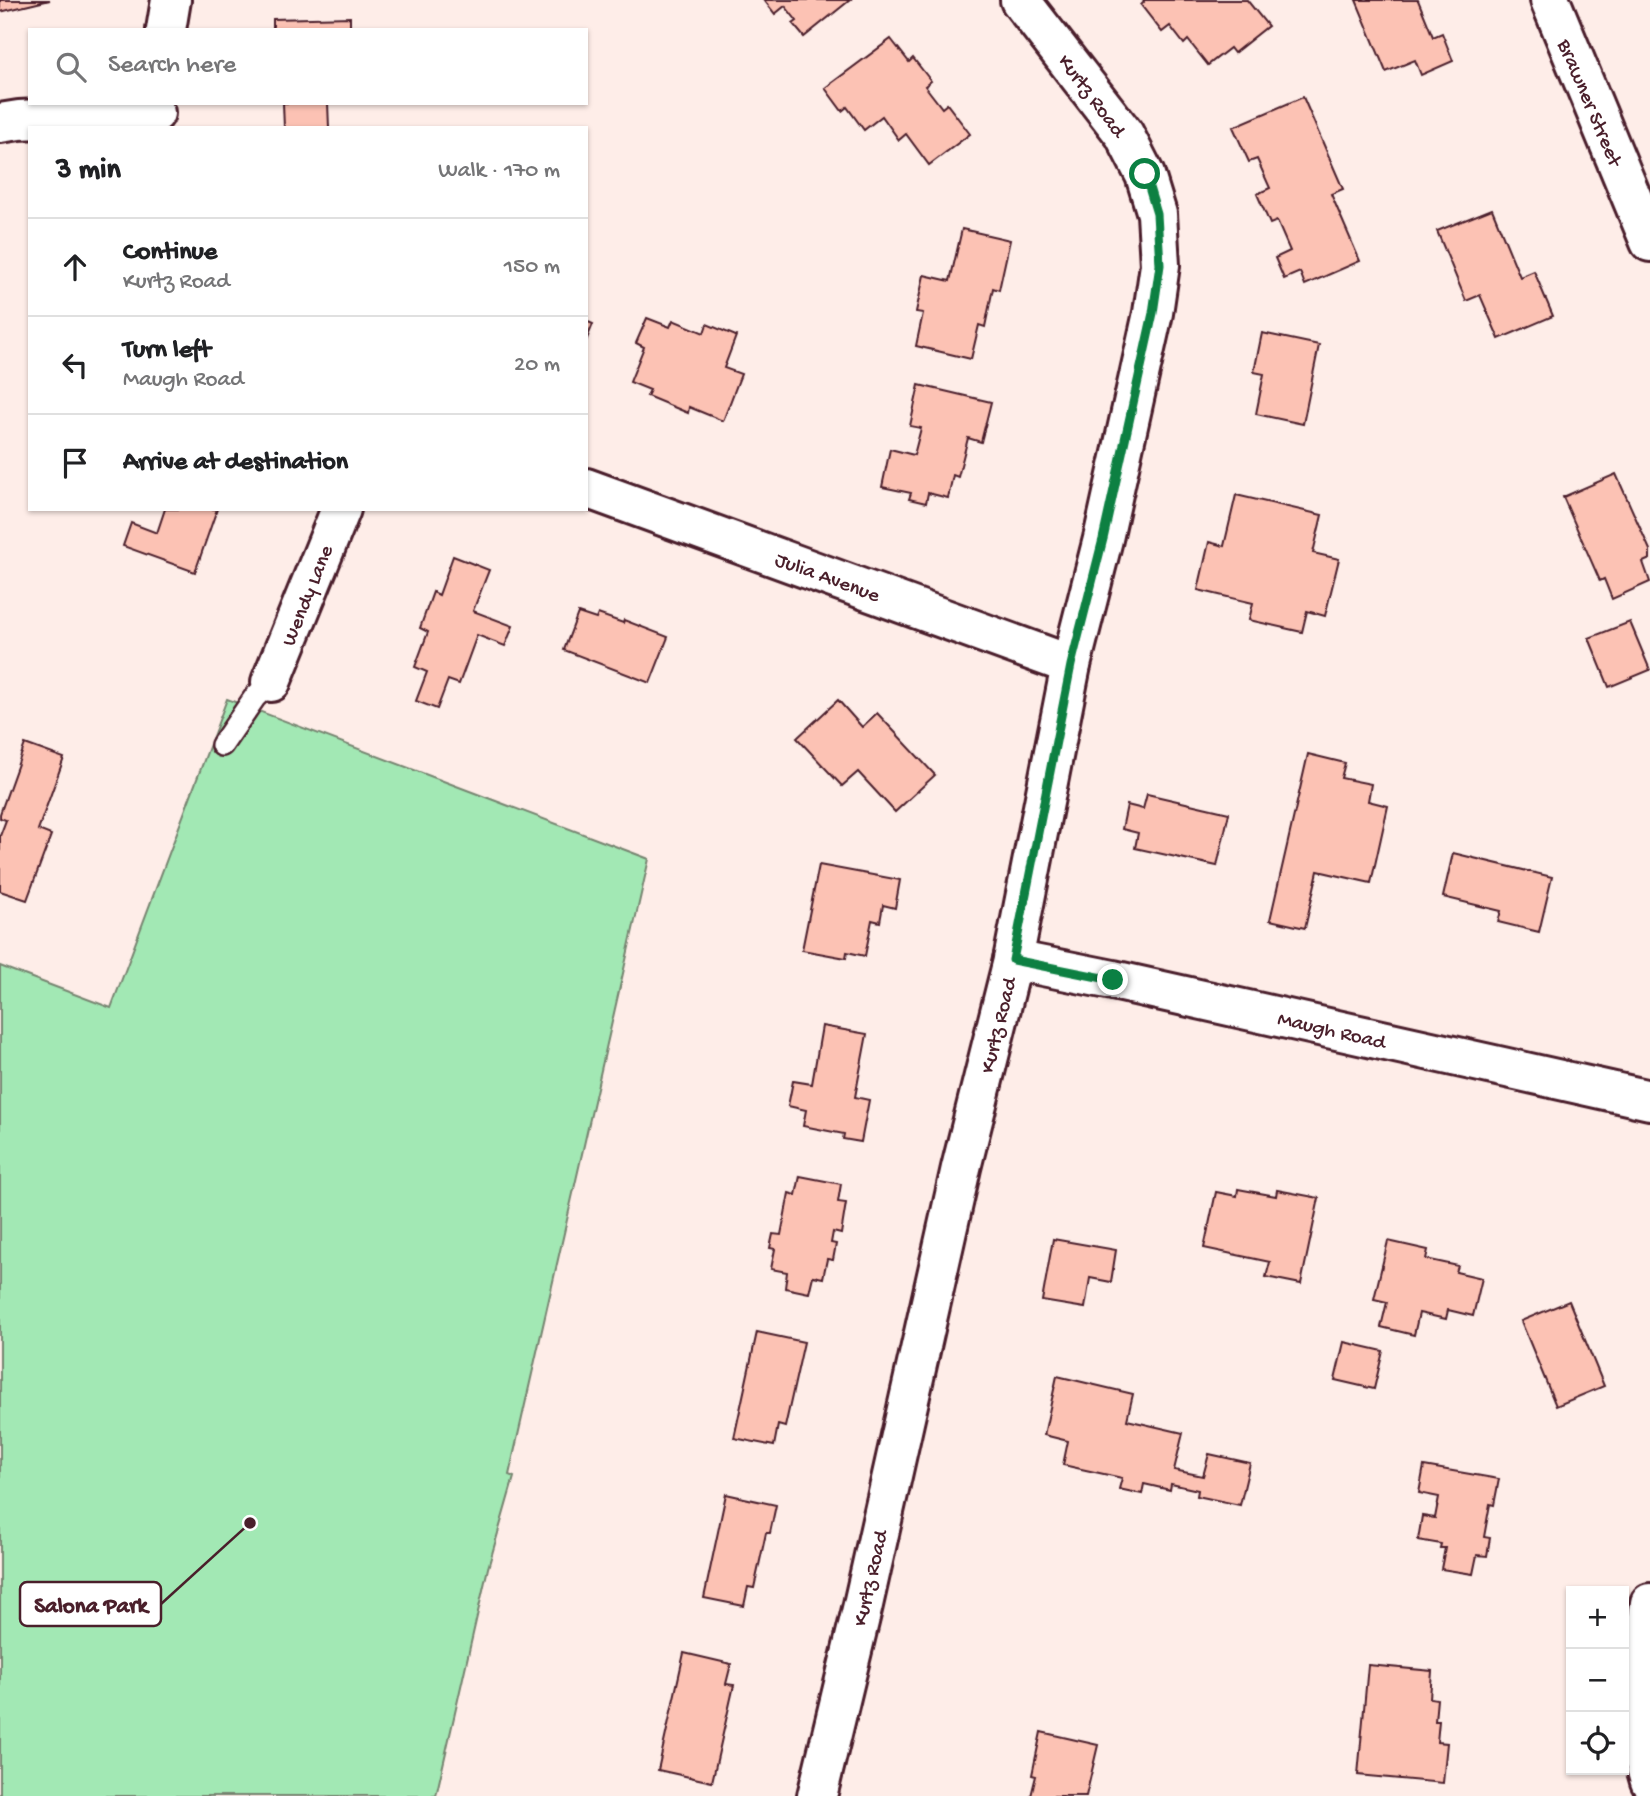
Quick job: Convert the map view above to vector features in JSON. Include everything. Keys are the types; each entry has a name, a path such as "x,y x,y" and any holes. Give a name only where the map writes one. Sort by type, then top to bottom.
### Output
{"street":[{"path":"166,28 171,0"},
{"name":"Kurtz Road","path":"817,1796 961,1168 1013,960 1071,665 1103,539 1153,313 1160,265 1157,214 1145,174 1124,134 1020,0"},
{"name":"Brawner Street","path":"1550,0 1650,242"},
{"path":"0,123 156,115"},
{"name":"Julia Avenue","path":"588,489 1071,665"},
{"name":"Wendy Lane","path":"271,682 340,511"},
{"name":"Maugh Road","path":"1013,960 1650,1100"},
{"path":"1650,1603 1639,1683 1636,1732 1650,1781"}],"lane":[{"path":"222,745 255,697 271,682"}],"green space":[{"path":"227,699 649,859 509,1475 514,1477 488,1568 436,1796 0,1796 0,966 111,1008"}],"building":[{"path":"0,0 50,0 0,12"},
{"path":"764,0 850,0 804,37 793,24 797,21 785,6 775,14"},
{"path":"1143,0 1247,0 1268,26 1234,53 1230,48 1208,65 1188,40 1184,44 1170,26 1162,32 1141,5"},
{"path":"1356,0 1418,0 1433,37 1442,33 1453,61 1421,75 1415,60 1386,72"},
{"path":"350,17 350,28 273,28 273,19"},
{"path":"891,39 909,62 913,58 931,81 925,86 942,108 947,104 970,134 929,165 906,134 899,140 882,116 864,130 847,107 842,111 825,88"},
{"path":"1303,97 1343,189 1331,194 1360,261 1305,285 1300,272 1284,279 1275,258 1290,251 1277,221 1270,224 1257,194 1270,188 1257,159 1249,162 1233,127"},
{"path":"283,105 328,105 329,126 284,126"},
{"path":"1492,209 1520,277 1534,271 1553,316 1499,339 1480,295 1466,301 1437,231"},
{"path":"962,229 1010,240 999,290 993,288 985,327 979,325 971,359 916,346 923,313 916,312 924,275 950,281"},
{"path":"647,318 670,327 673,320 704,333 707,324 736,336 724,368 741,374 723,421 689,407 688,413 647,396 650,390 630,382 644,347 636,343"},
{"path":"588,322 593,324 588,336"},
{"path":"1262,333 1319,345 1303,424 1256,414 1264,374 1254,372"},
{"path":"919,385 991,402 981,442 968,438 958,477 953,475 948,498 928,493 926,503 909,499 911,493 882,487 890,449 914,455 921,428 910,426"},
{"path":"1616,474 1650,550 1650,559 1643,562 1650,582 1612,599 1604,579 1600,581 1563,497"},
{"path":"1236,495 1322,515 1313,553 1339,559 1325,616 1307,611 1302,632 1249,620 1253,603 1198,590 1209,542 1224,546"},
{"path":"164,511 216,511 195,572 123,546 131,523 157,533"},
{"path":"453,556 489,570 473,611 513,626 505,646 477,635 459,684 448,680 437,709 416,701 427,672 415,667 428,632 420,628 433,592 439,595"},
{"path":"578,613 596,619 598,614 623,623 624,620 668,637 650,683 564,650"},
{"path":"1630,622 1650,670 1609,687 1589,638"},
{"path":"838,700 862,727 877,713 935,775 895,812 858,772 842,786 797,738"},
{"path":"25,744 64,758 38,830 51,835 27,900 0,891 0,836 6,820 0,818 0,814"},
{"path":"1308,754 1345,763 1341,778 1371,784 1368,801 1388,806 1371,883 1318,871 1305,928 1270,920"},
{"path":"1147,794 1229,813 1217,866 1135,848 1138,833 1122,829 1127,805 1143,809"},
{"path":"1453,853 1552,877 1539,932 1498,922 1501,911 1443,897"},
{"path":"819,865 900,880 895,908 883,905 880,922 872,920 865,956 847,952 846,958 802,950"},
{"path":"822,1026 867,1034 855,1097 869,1100 861,1142 843,1139 844,1134 803,1126 806,1110 788,1106 793,1081 812,1084"},
{"path":"800,1176 841,1184 838,1202 846,1203 841,1234 833,1232 831,1243 836,1244 833,1260 827,1259 823,1278 813,1276 809,1293 785,1288 787,1272 771,1269 775,1249 770,1248 773,1234 781,1235 789,1193 796,1195"},
{"path":"1238,1189 1276,1196 1277,1190 1319,1198 1301,1284 1266,1277 1270,1262 1204,1248 1216,1192 1237,1196"},
{"path":"1053,1239 1116,1250 1111,1282 1090,1278 1085,1308 1042,1301"},
{"path":"1388,1241 1428,1250 1426,1259 1458,1266 1456,1272 1482,1278 1473,1316 1448,1310 1446,1319 1419,1313 1414,1335 1381,1327 1387,1302 1374,1299"},
{"path":"1569,1301 1604,1386 1556,1406 1521,1321"},
{"path":"757,1332 804,1342 785,1427 778,1425 774,1446 734,1438"},
{"path":"1344,1342 1383,1351 1374,1389 1335,1380"},
{"path":"1057,1376 1133,1394 1127,1420 1183,1433 1174,1470 1203,1476 1209,1454 1250,1463 1240,1505 1197,1496 1198,1490 1171,1484 1170,1490 1144,1484 1142,1494 1119,1489 1122,1478 1063,1465 1068,1441 1044,1435"},
{"path":"1424,1466 1499,1479 1494,1505 1490,1504 1484,1537 1490,1538 1487,1556 1477,1555 1473,1574 1441,1569 1445,1548 1440,1548 1441,1544 1418,1540 1422,1516 1435,1518 1439,1497 1419,1493"},
{"path":"726,1494 776,1505 770,1533 766,1533 754,1588 748,1587 744,1606 704,1598"},
{"path":"684,1653 731,1664 726,1684 734,1685 712,1782 658,1770"},
{"path":"1368,1665 1432,1671 1430,1698 1437,1699 1437,1742 1447,1743 1443,1783 1358,1775"},
{"path":"1041,1732 1098,1745 1086,1796 1031,1796 1036,1776 1032,1775"}],"place":[{"name":"Salona Park","path":"250,1523"}],"route":[{"path":"1113,980 1013,960 1071,665 1103,539 1153,313 1160,265 1157,214 1145,174"}]}
